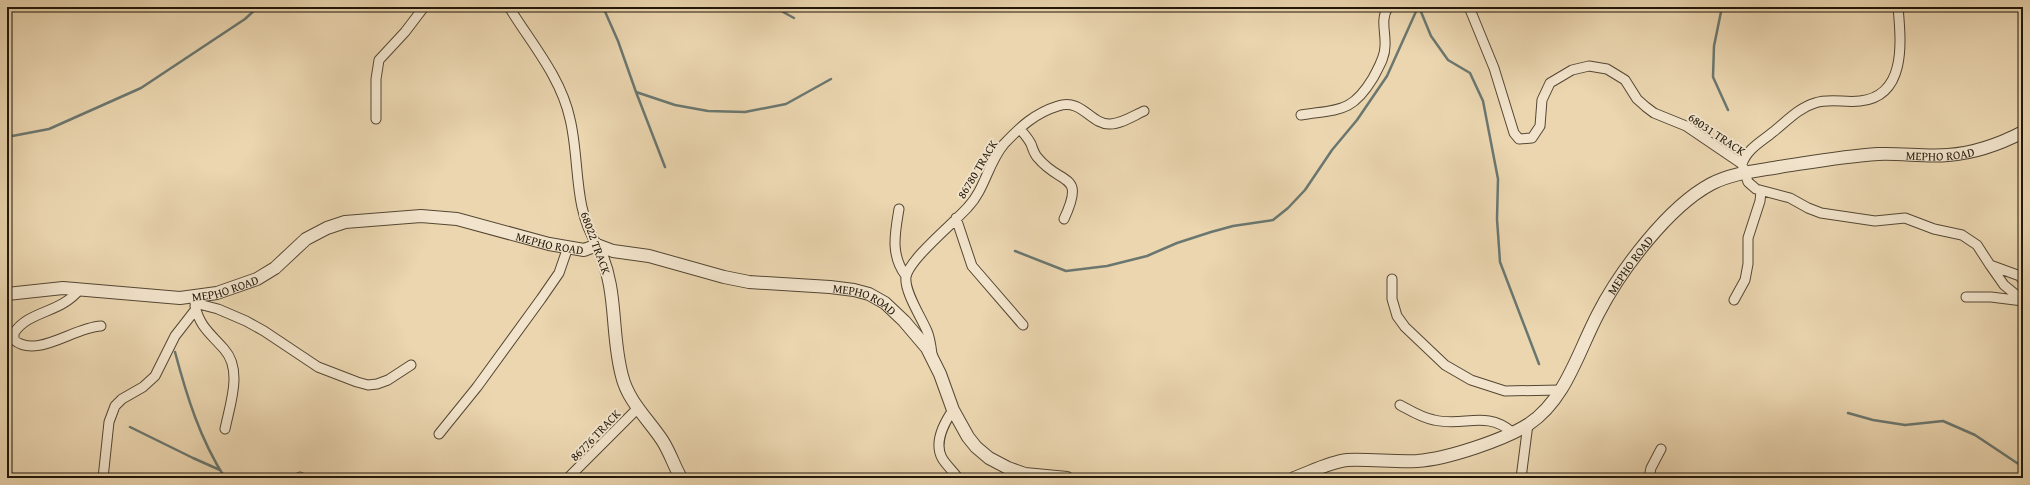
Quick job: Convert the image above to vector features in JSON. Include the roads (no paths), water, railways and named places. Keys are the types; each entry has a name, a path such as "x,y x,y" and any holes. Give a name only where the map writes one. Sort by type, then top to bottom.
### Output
{"street":[{"path":"376,119 376,79 379,60 405,32 424,7"},
{"name":"68022 TRACK","path":"509,7 537,50 563,97 570,117 584,217 606,264 610,283 622,377 628,393 662,441 681,478"},
{"path":"1301,114 1349,106 1362,95 1383,57 1386,42 1383,24 1388,7"},
{"name":"68031 TRACK","path":"1469,7 1494,68 1514,133 1519,139 1528,140 1532,138 1540,126 1542,100 1550,83 1572,70 1598,66 1616,73 1625,80 1637,99 1650,110 1686,126 1743,168 1752,186 1761,191"},
{"path":"1743,168 1748,152 1796,112 1808,106 1826,101 1870,100 1878,97 1885,91 1896,74 1898,65 1901,33 1898,7"},
{"name":"86780 TRACK","path":"906,276 916,261 956,218 968,208 977,195 995,158 1004,145 1038,114 1060,105 1074,106 1102,123 1109,124 1116,123 1144,111"},
{"path":"1020,129 1028,138 1037,158 1068,182 1073,189 1073,201 1064,219"},
{"name":"MEPHO ROAD","path":"1294,478 1329,464 1347,460 1421,461 1447,456 1500,438 1528,424 1545,411 1560,390 1578,359 1598,314 1614,286 1643,246 1676,212 1699,192 1743,168 1879,154 1948,156 1988,147 2023,132"},
{"path":"1734,300 1745,280 1748,264 1748,238 1760,201 1761,191 1790,198 1821,213 1875,220 1905,218 1934,229 1962,235 1977,245 2004,285 2023,301"},
{"path":"899,209 894,249 900,266 906,276 908,289 927,331 934,361"},
{"name":"MEPHO ROAD","path":"7,294 45,289 80,289 157,297 195,303 257,279 275,268 306,239 327,228 345,222 364,219 440,216 457,219 526,239 584,250 597,246 613,251 649,256 724,277 748,282 830,287 854,290 869,294 885,303 904,322 926,348 934,361 953,410 968,437 989,458 1008,468 1025,474 1067,478"},
{"path":"956,218 972,266 1023,325"},
{"path":"439,434 477,387 542,299 559,272 568,247"},
{"path":"1990,265 2020,276 2023,281"},
{"path":"1392,279 1392,299 1397,316 1405,327 1445,365 1471,380 1505,391 1560,390"},
{"path":"80,289 69,301 61,306 21,324 14,333 14,340 27,346 48,344 83,328 101,326"},
{"path":"1966,297 1991,297 2023,301"},
{"path":"195,303 218,309 246,321 318,367 357,382 377,384 388,380 411,365"},
{"path":"195,303 204,327 224,348 230,357 233,366 233,388 225,429"},
{"path":"103,478 109,422 115,406 122,399 143,387 155,376 175,336 195,303"},
{"path":"1400,405 1422,416 1435,420 1449,422 1487,419 1503,424 1512,432"},
{"name":"86776 TRACK","path":"568,478 638,408"},
{"path":"951,478 942,458 939,443 947,419 953,410"},
{"path":"1521,478 1528,424"},
{"path":"1649,478 1651,468 1661,448"},
{"path":"942,458 958,478"}],"waterway":[{"path":"7,137 49,129 141,88 245,19 258,7"},
{"path":"603,7 618,41 665,167"},
{"path":"774,7 794,18"},
{"path":"1015,251 1066,271 1107,266 1147,256 1177,243 1211,232 1233,226 1273,220 1288,208 1305,190 1332,150 1357,120 1387,76 1418,7"},
{"path":"1419,7 1431,36 1448,60 1470,73 1483,101 1498,179 1497,219 1500,262 1539,364"},
{"path":"1722,7 1714,46 1713,77 1728,110"},
{"path":"636,92 675,105 708,111 745,112 786,104 831,79"},
{"path":"175,352 184,385 201,433 225,478"},
{"path":"1848,413 1873,420 1905,425 1943,421 1975,435 2023,467"},
{"path":"130,427 220,470"}]}
